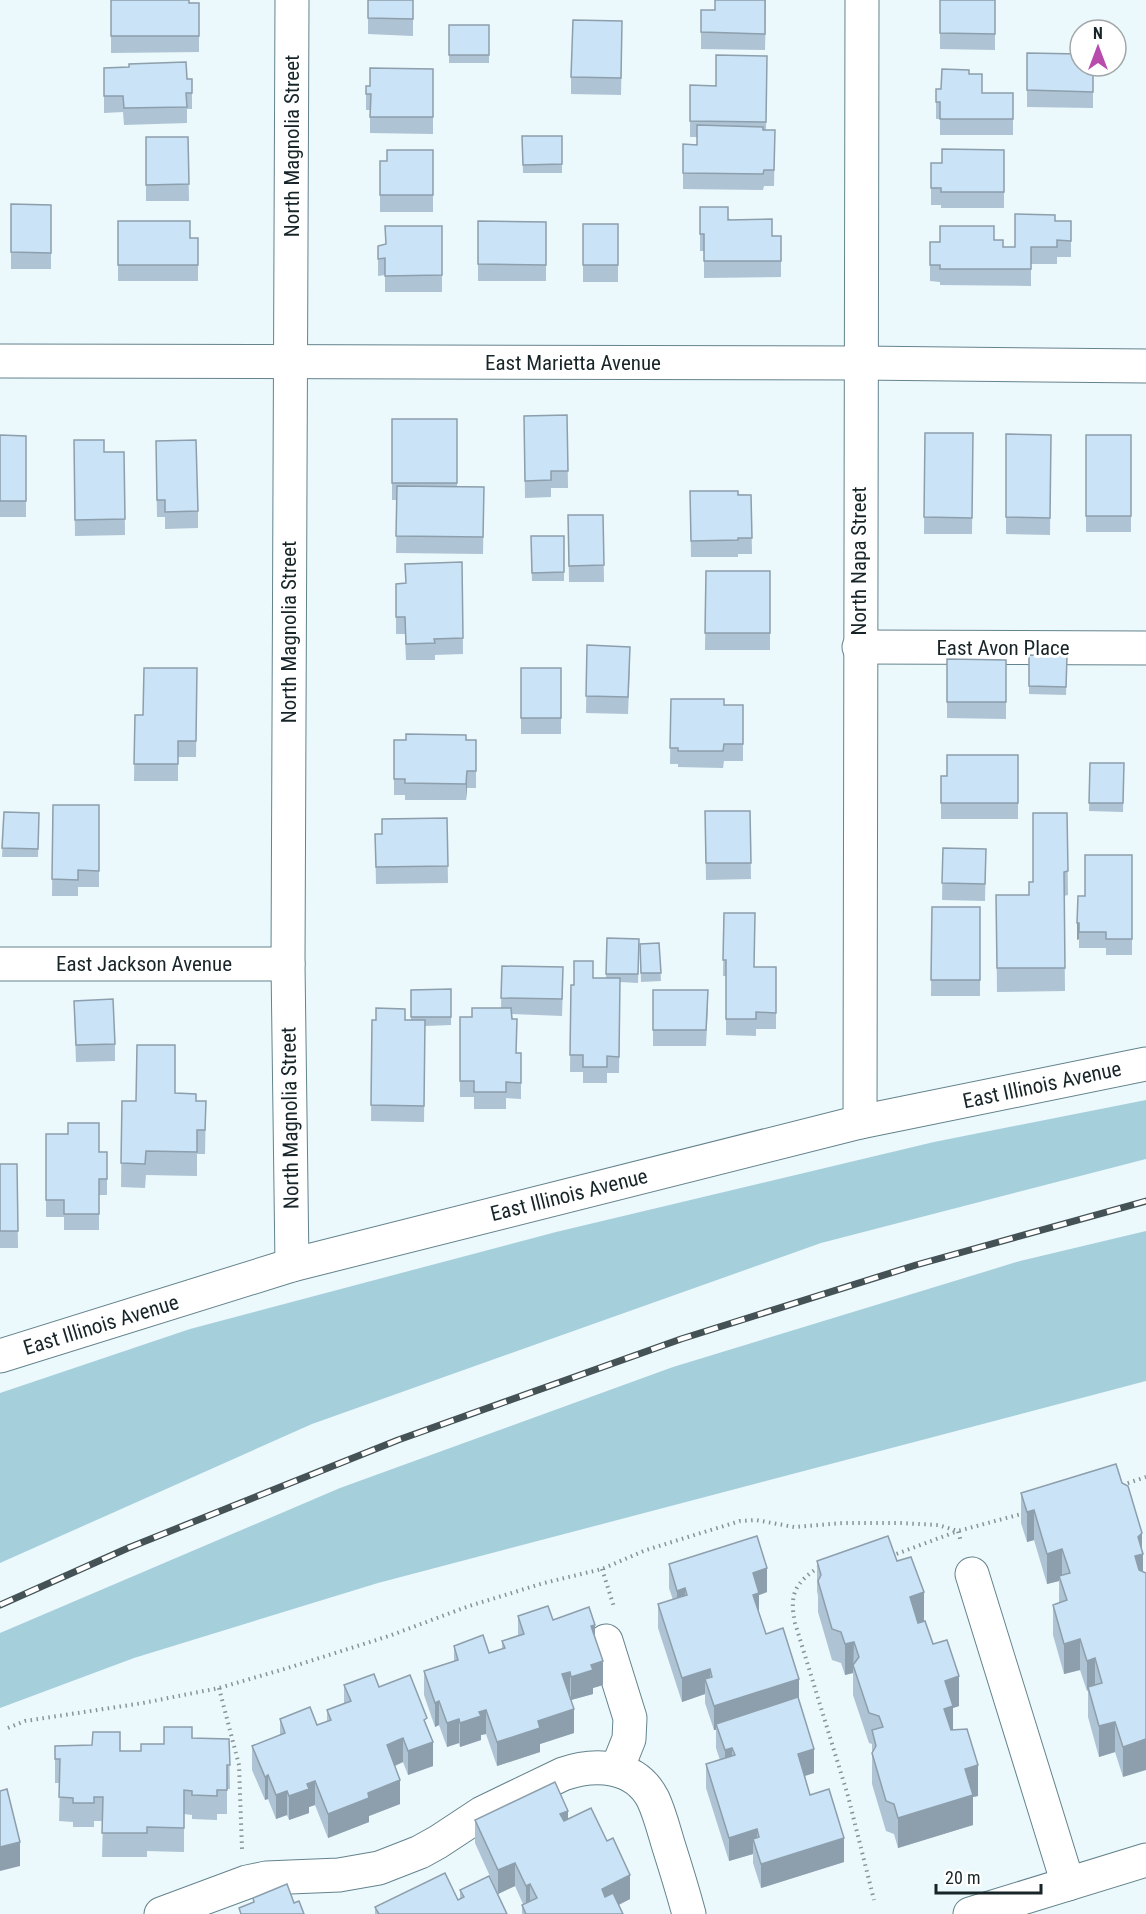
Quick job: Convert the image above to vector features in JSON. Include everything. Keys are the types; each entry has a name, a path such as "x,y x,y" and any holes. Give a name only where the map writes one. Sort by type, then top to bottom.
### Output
{"street":[{"name":"North Magnolia Street","path":"292,0 288,964 292,1265"},
{"name":"North Napa Street","path":"860,1122 859,647 862,0"},
{"name":"East Marietta Avenue","path":"0,362 860,363 1146,366"},
{"name":"East Avon Place","path":"859,647 1146,648"},
{"name":"East Jackson Avenue","path":"0,964 288,964"},
{"name":"East Illinois Avenue","path":"0,1356 292,1265 860,1122 1146,1064"},
{"path":"972,1574 1068,1884"},
{"path":"606,1641 630,1718 629,1739 617,1769"},
{"path":"161,1914 246,1882 266,1878 339,1875 379,1868 420,1852 482,1813 563,1774 601,1766 617,1769 635,1778 652,1797 660,1816 689,1914"},
{"path":"970,1914 1068,1884 1143,1869"}],"path":[{"path":"1118,1486 1146,1477"},
{"path":"882,1558 900,1554 958,1531 1029,1512"},
{"path":"8,1728 25,1721 143,1703 219,1688 389,1636 469,1606 544,1582 602,1569 646,1550 740,1521 756,1520 794,1527 843,1523 900,1523 938,1525 958,1531"},
{"path":"958,1531 972,1574"},
{"path":"828,1564 804,1577 795,1590 792,1606 795,1623 848,1796 874,1900"},
{"path":"219,1688 239,1765 243,1858"}],"shaded area":[{"path":"1146,1100 1146,1159 821,1243 312,1424 0,1563 0,1393 190,1329 556,1232 934,1142"},
{"path":"1146,1231 1146,1381 378,1583 134,1658 0,1708 0,1633 340,1488 673,1367 1020,1261"}],"building":[{"path":"111,0 189,0 189,3 199,3 199,36 111,36"},
{"path":"368,0 413,0 413,19 368,18"},
{"path":"715,0 765,0 765,34 701,32 701,10 715,10"},
{"path":"940,0 995,0 995,34 940,33"},
{"path":"573,20 622,21 621,78 571,77"},
{"path":"449,25 489,25 489,55 449,55"},
{"path":"1027,53 1068,54 1068,78 1093,78 1093,92 1027,90"},
{"path":"716,55 767,56 766,122 690,121 690,85 716,86"},
{"path":"186,62 187,79 192,79 192,93 186,93 187,107 124,108 123,96 104,96 104,68 129,67 129,64"},
{"path":"370,68 433,69 433,117 370,117 371,94 366,94 366,86 370,86"},
{"path":"942,69 969,70 969,74 982,74 982,93 1013,93 1013,119 940,119 940,102 936,102 936,89 941,89"},
{"path":"697,125 763,127 763,130 775,130 774,170 764,170 763,174 683,173 683,144 697,145"},
{"path":"522,136 562,136 562,164 523,165"},
{"path":"146,137 188,137 189,184 146,185"},
{"path":"942,149 1004,150 1004,192 941,192 941,188 931,188 931,163 942,163"},
{"path":"387,150 433,150 433,195 380,195 380,161 387,161"},
{"path":"11,204 51,205 51,253 11,252"},
{"path":"700,207 728,207 728,220 772,219 772,236 781,236 781,261 704,261 704,234 700,234"},
{"path":"1015,214 1055,215 1055,221 1071,221 1071,241 1057,240 1057,247 1031,247 1031,269 940,269 940,265 930,265 930,242 940,242 940,226 994,226 994,240 1003,240 1003,247 1015,247"},
{"path":"118,221 190,221 190,238 198,238 198,265 118,265"},
{"path":"478,221 546,222 546,265 478,264"},
{"path":"583,224 618,224 618,265 583,265"},
{"path":"385,226 442,226 442,275 385,276 385,258 378,259 378,246 386,244"},
{"path":"567,415 568,471 551,471 551,480 525,481 524,416"},
{"path":"392,419 457,419 457,483 392,483"},
{"path":"925,433 973,433 972,518 924,517"},
{"path":"1006,434 1051,435 1050,518 1006,517"},
{"path":"0,435 26,436 26,501 0,501"},
{"path":"1086,435 1131,435 1131,516 1086,516"},
{"path":"74,440 104,440 104,452 124,452 125,519 75,520"},
{"path":"196,440 198,511 165,512 165,500 157,500 156,441"},
{"path":"397,486 484,487 483,537 396,536"},
{"path":"690,491 738,491 738,495 751,495 752,538 691,541"},
{"path":"568,515 603,515 604,565 569,566"},
{"path":"531,536 564,536 564,572 532,573"},
{"path":"462,562 463,638 434,639 435,643 406,644 405,617 396,617 396,584 406,583 405,564"},
{"path":"706,571 770,571 770,633 705,633"},
{"path":"587,645 630,647 628,697 586,696"},
{"path":"1029,655 1067,656 1066,687 1029,686"},
{"path":"947,659 1006,660 1006,702 947,702"},
{"path":"144,668 197,668 196,741 178,741 178,764 134,764 135,715 143,715"},
{"path":"521,668 561,668 561,718 521,718"},
{"path":"671,699 724,699 724,705 743,705 743,744 724,744 723,751 678,751 678,748 670,748"},
{"path":"406,734 466,735 466,740 476,740 476,771 467,771 466,784 405,783 405,779 394,779 394,740 406,740"},
{"path":"947,755 1018,755 1018,803 941,803 941,776 947,776"},
{"path":"1090,763 1124,763 1123,803 1089,803"},
{"path":"53,805 99,805 99,871 78,870 78,880 52,879"},
{"path":"705,811 750,811 751,863 706,863"},
{"path":"4,812 39,813 38,849 2,848"},
{"path":"1033,813 1067,813 1068,871 1064,872 1065,968 997,968 996,895 1029,895 1029,882 1033,882"},
{"path":"447,818 448,866 376,867 375,834 382,834 382,819"},
{"path":"943,848 986,849 985,884 942,883"},
{"path":"1085,855 1132,855 1132,939 1106,939 1106,932 1079,932 1078,896 1085,896"},
{"path":"932,907 980,907 980,980 931,980"},
{"path":"724,913 755,913 754,967 776,967 776,1013 756,1012 756,1019 726,1019 726,960 723,960"},
{"path":"607,938 639,939 638,974 606,974"},
{"path":"659,943 661,973 641,973 640,944"},
{"path":"574,961 593,961 593,978 620,978 619,1057 607,1056 607,1067 583,1067 583,1055 570,1055 571,985 574,985"},
{"path":"502,966 563,967 562,999 501,998"},
{"path":"451,989 451,1017 411,1017 411,990"},
{"path":"653,990 708,990 706,1030 653,1030"},
{"path":"113,999 115,1044 76,1045 74,1001"},
{"path":"376,1008 405,1009 405,1020 425,1020 424,1106 371,1105 372,1020 376,1020"},
{"path":"472,1008 511,1008 512,1019 517,1019 516,1053 521,1053 521,1083 506,1082 506,1092 474,1092 474,1081 460,1081 460,1017 472,1017"},
{"path":"137,1045 175,1045 175,1093 196,1094 196,1101 206,1101 205,1130 197,1130 197,1152 146,1151 145,1164 121,1163 122,1101 136,1101"},
{"path":"68,1123 99,1123 99,1152 107,1152 107,1179 99,1179 99,1214 64,1214 64,1200 46,1200 46,1134 68,1134"},
{"path":"0,1164 17,1164 18,1231 0,1231"},
{"path":"1116,1464 1122,1483 1128,1486 1142,1533 1138,1537 1143,1554 1135,1556 1139,1570 1146,1573 1146,1739 1123,1747 1115,1722 1099,1726 1088,1687 1102,1683 1095,1658 1087,1661 1080,1639 1064,1644 1053,1605 1067,1600 1059,1576 1070,1573 1062,1549 1047,1554 1034,1510 1027,1512 1021,1493"},
{"path":"757,1536 767,1568 753,1573 759,1593 753,1595 766,1634 783,1628 799,1679 714,1706 705,1679 712,1677 710,1669 682,1678 658,1604 687,1595 685,1588 677,1591 669,1564"},
{"path":"888,1536 897,1561 911,1557 924,1592 910,1597 918,1623 925,1621 933,1644 947,1640 959,1676 945,1681 953,1706 944,1709 951,1730 967,1729 978,1765 965,1769 973,1795 898,1818 894,1804 886,1801 872,1753 876,1746 872,1730 883,1727 879,1716 869,1713 853,1665 859,1657 854,1642 845,1644 841,1632 832,1629 818,1581 821,1575 817,1561"},
{"path":"548,1606 553,1620 589,1607 595,1625 591,1626 603,1661 591,1665 593,1670 571,1677 570,1672 562,1674 574,1709 538,1721 540,1728 497,1742 486,1710 479,1712 481,1716 460,1723 459,1719 447,1723 439,1701 435,1703 424,1671 458,1660 454,1646 483,1635 489,1653 505,1648 502,1641 524,1634 518,1616"},
{"path":"374,1674 379,1687 410,1675 427,1718 424,1720 433,1742 408,1751 403,1738 387,1745 400,1780 368,1793 369,1798 328,1814 315,1781 307,1784 309,1789 289,1796 287,1791 276,1795 268,1775 265,1777 252,1746 285,1733 280,1719 310,1707 317,1725 331,1720 327,1710 351,1701 344,1685"},
{"path":"798,1697 814,1749 798,1754 810,1795 829,1789 844,1838 761,1864 753,1839 759,1837 757,1829 729,1838 706,1764 735,1755 732,1748 725,1750 716,1724"},
{"path":"164,1727 192,1727 192,1738 229,1739 230,1765 227,1765 227,1790 217,1790 217,1796 192,1795 192,1791 184,1790 184,1828 147,1827 147,1833 102,1833 103,1797 94,1797 94,1803 73,1803 73,1798 59,1797 60,1759 55,1759 55,1746 92,1745 93,1732 120,1732 120,1751 141,1751 141,1744 164,1744"},
{"path":"555,1782 568,1811 560,1814 564,1821 591,1808 607,1841 613,1838 630,1875 602,1889 605,1897 613,1893 623,1914 526,1914 522,1905 537,1898 530,1884 526,1886 515,1863 498,1870 475,1820"},
{"path":"7,1789 20,1842 0,1847 0,1791"},
{"path":"445,1873 458,1900 464,1897 460,1890 489,1876 507,1914 379,1914 375,1907"},
{"path":"287,1884 294,1903 299,1901 304,1914 241,1914 239,1908 254,1902 253,1898"}],"railway":[{"path":"0,1605 128,1548 398,1440 681,1339 916,1265 1146,1201"}]}
